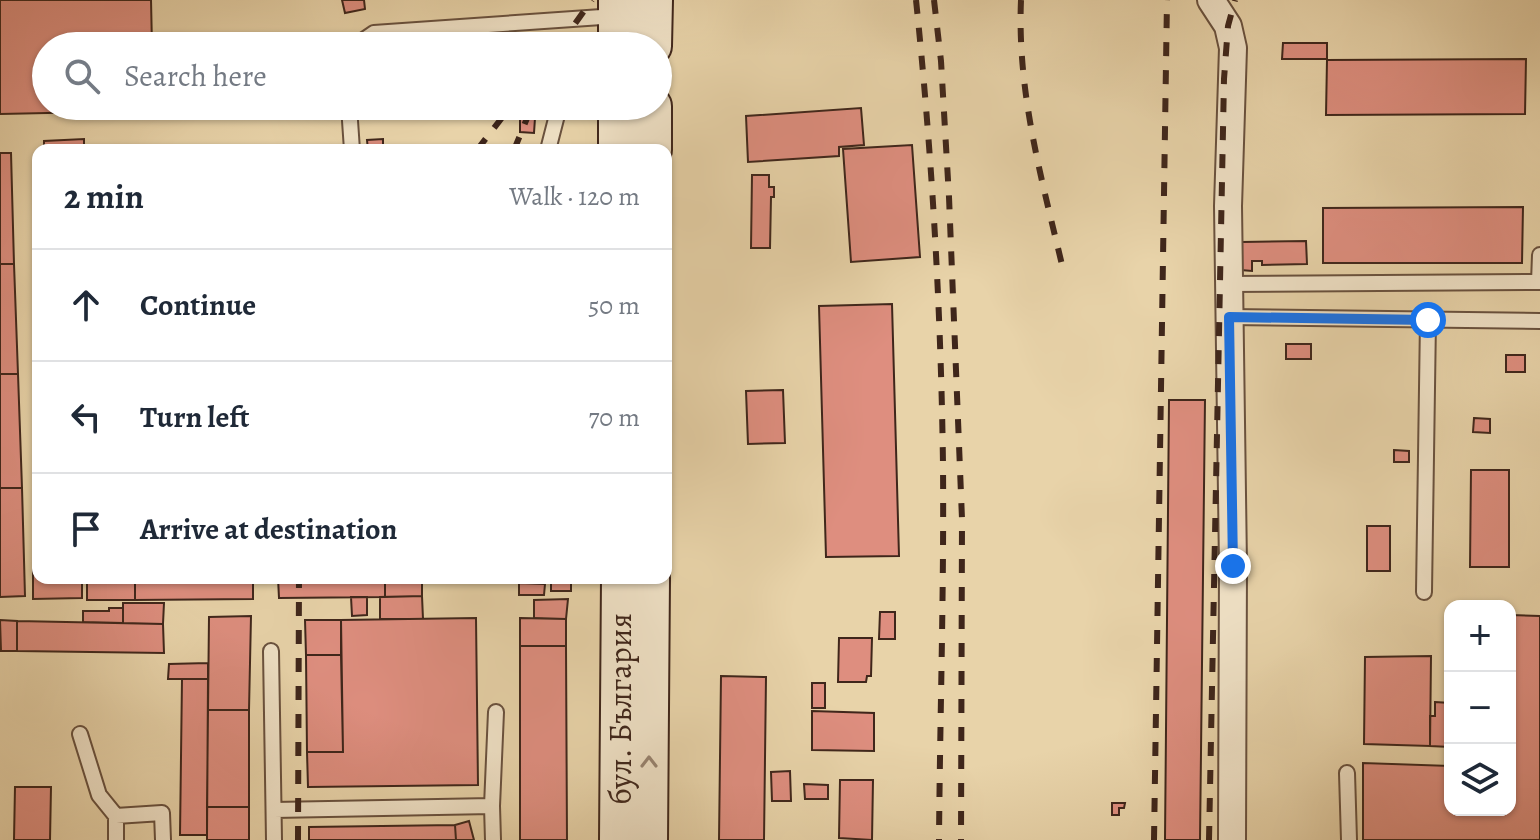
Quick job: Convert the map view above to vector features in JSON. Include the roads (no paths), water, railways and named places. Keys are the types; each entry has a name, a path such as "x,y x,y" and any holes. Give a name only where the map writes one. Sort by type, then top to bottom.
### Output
{"street":[{"path":"1211,0 1228,26 1233,48 1228,206 1232,840"},
{"path":"618,120 618,144"},
{"path":"652,120 652,144"},
{"name":"бул. България","path":"619,840 635,589"},
{"name":"бул. България","path":"635,589 648,840"}],"lane":[{"path":"394,32 635,20"},
{"path":"350,120 352,144"},
{"path":"550,144 556,120"},
{"path":"1229,284 1540,282 1540,255"},
{"path":"1229,317 1540,321"},
{"path":"1424,592 1428,320"},
{"path":"271,651 274,840"},
{"path":"493,840 496,712"},
{"path":"80,734 99,795 116,816 116,840"},
{"path":"1347,773 1349,840"},
{"path":"274,810 492,806"},
{"path":"116,816 162,813 163,840"}],"railway":[{"path":"569,32 592,0"},
{"path":"916,0 931,174 942,407 939,840"},
{"path":"934,0 949,197 962,519 961,840"},
{"path":"1021,0 1027,103 1063,269"},
{"path":"1154,840 1167,0"},
{"path":"1209,840 1224,79 1228,26 1235,0"},
{"path":"482,144 500,120"},
{"path":"516,144 526,120"},
{"path":"298,840 299,584"}]}
